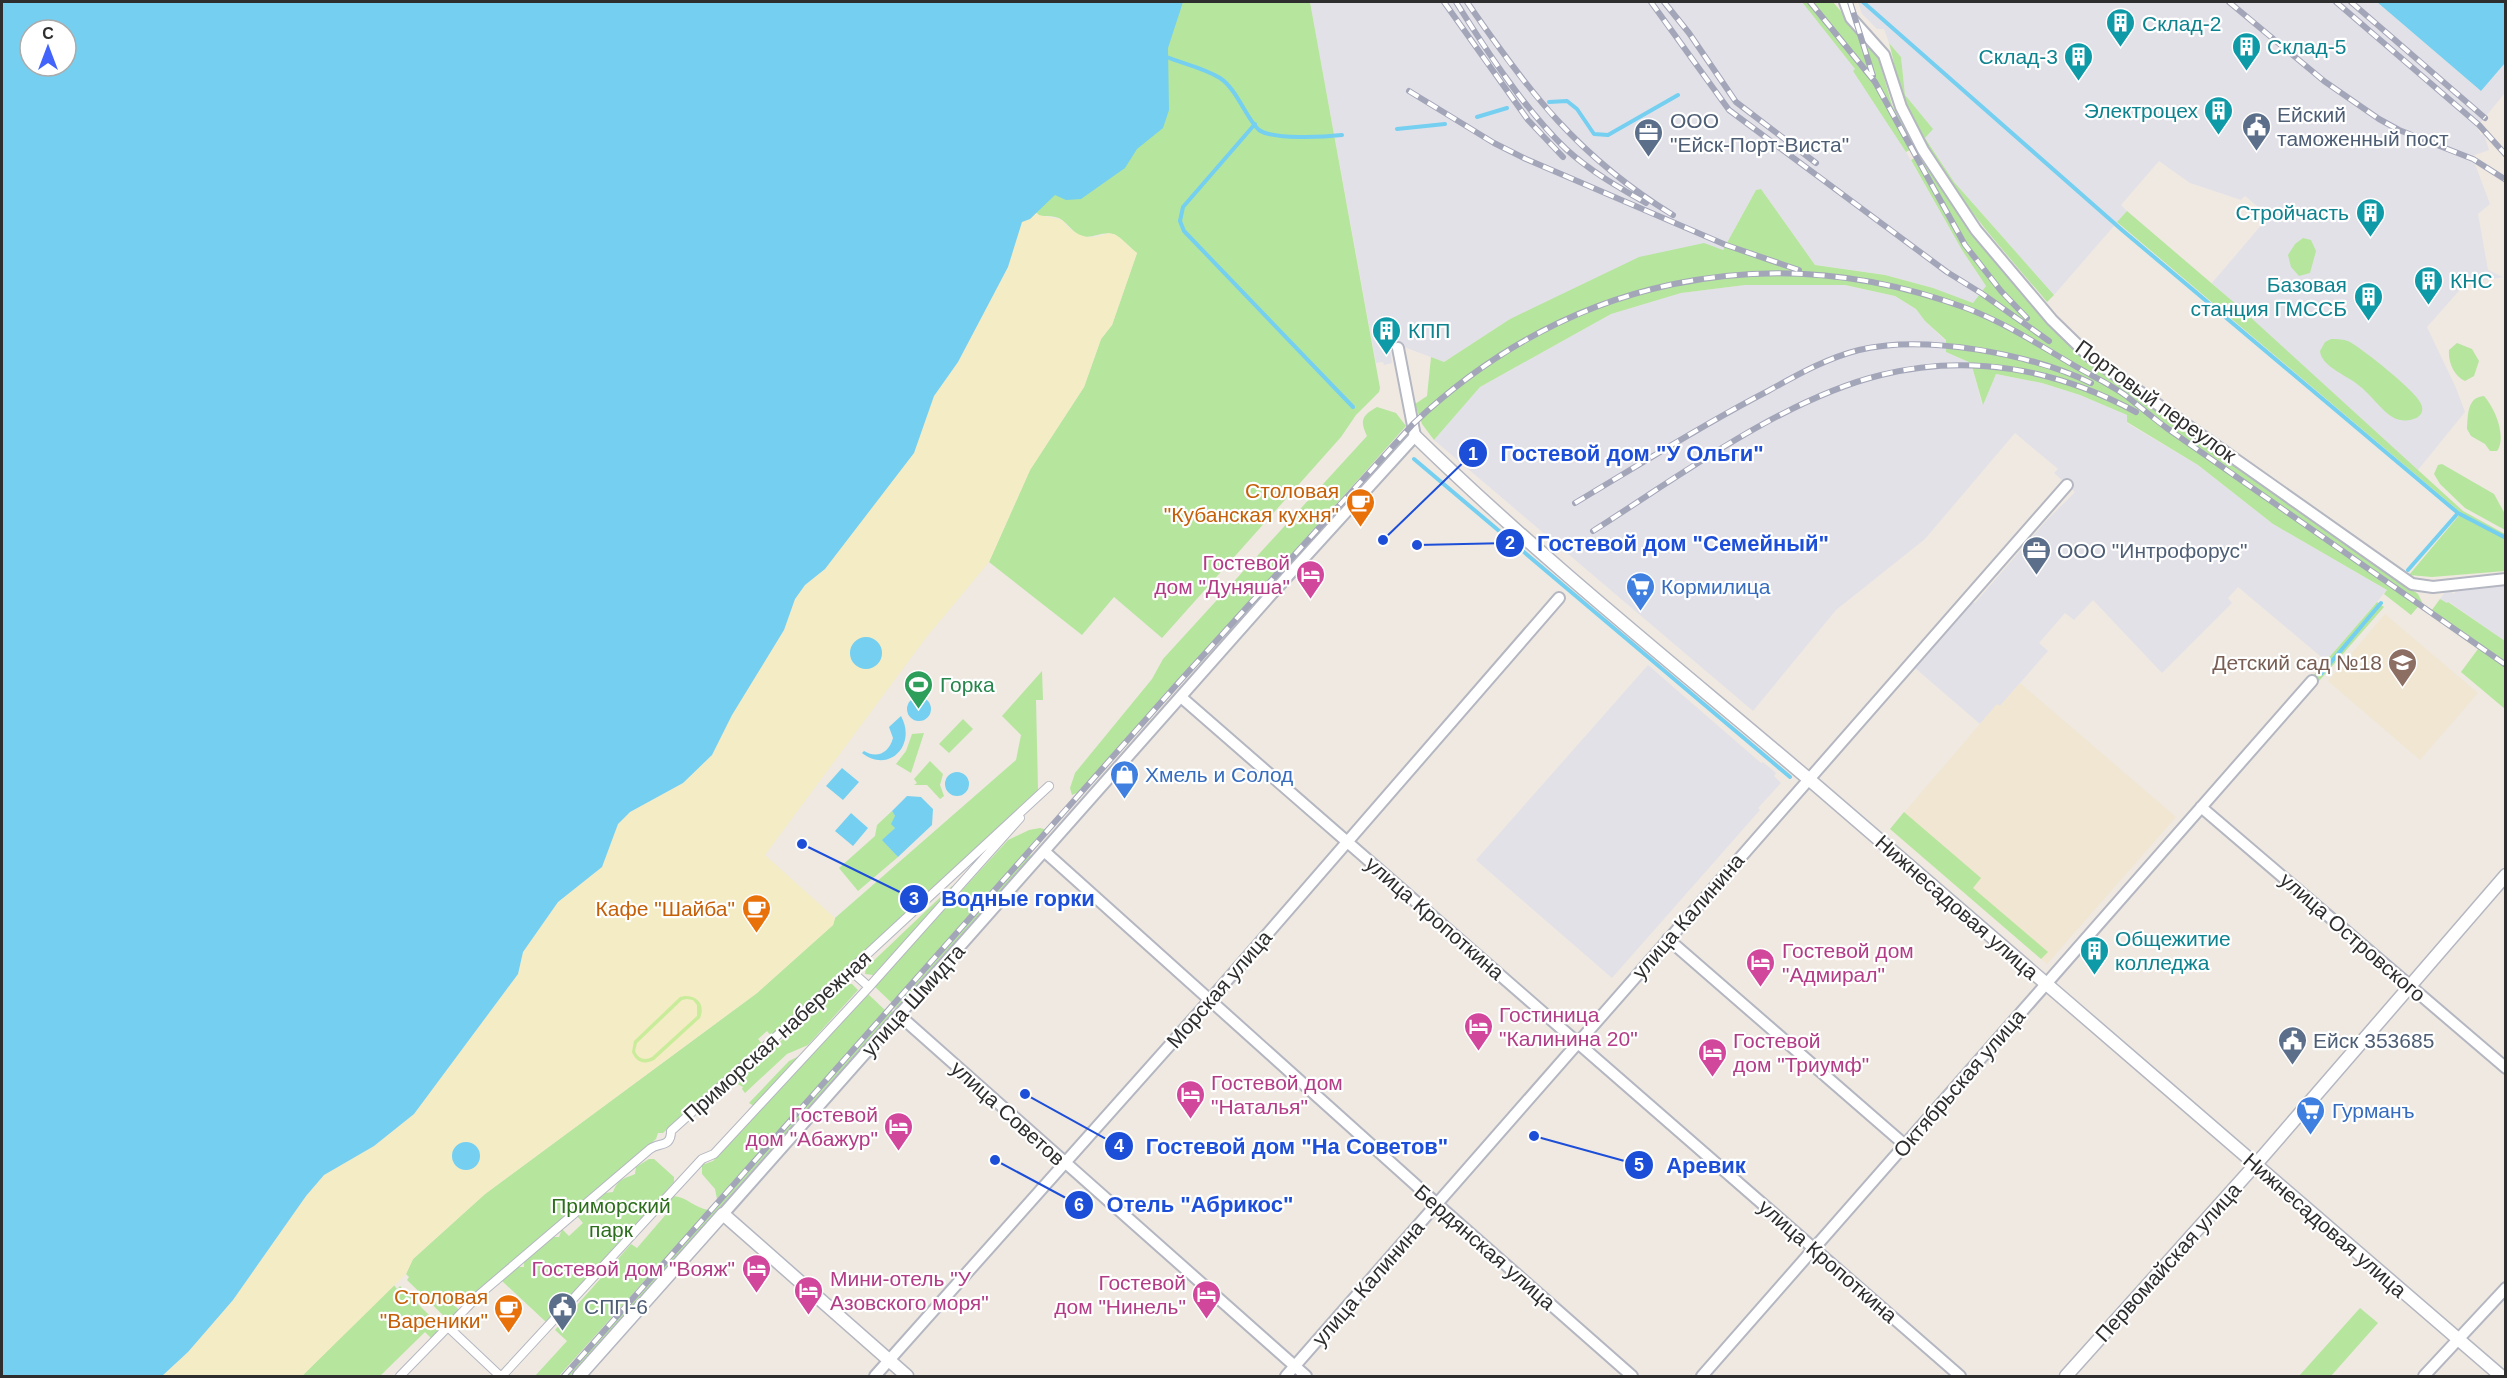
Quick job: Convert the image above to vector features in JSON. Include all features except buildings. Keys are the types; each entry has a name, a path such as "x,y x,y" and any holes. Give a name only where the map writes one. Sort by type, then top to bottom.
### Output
{"street":[{"name":"Портовый переулок","path":"1845,2 1851,18 1884,55 1901,107 1923,150 1976,230 2052,320 2090,356 2412,584 2433,587 2505,579"},
{"path":"1398,348 1415,436"},
{"name":"улица Шмидта","path":"579,1377 1415,436"},
{"name":"Нижнесадовая улица","path":"1415,436 1566,574 1808,779 2501,1377"},
{"name":"улица Калинина","path":"1287,1377 2067,485"},
{"name":"Морская улица","path":"875,1377 1210,1000 1559,598"},
{"name":"Октябрьская улица","path":"1702,1377 2312,681"},
{"name":"улица Кропоткина","path":"1181,697 1960,1377"},
{"name":"Приморская набережная","path":"400,1377 480,1294 654,1146 667,1143 671,1131 850,970 1048,786 869,987"},
{"name":"улица Островского","path":"2201,807 2505,1068"},
{"name":"Бердянская улица","path":"1044,851 1632,1377"},
{"name":"Первомайская улица","path":"2066,1377 2255,1164 2505,875"},
{"path":"1668,939 1905,1145"},
{"path":"447,1326 501,1377 702,1159 714,1154 869,987 850,970"},
{"name":"улица Советов","path":"899,1016 1306,1377"},
{"path":"723,1214 907,1377"},
{"path":"2424,1377 2505,1288"}],"shaded area":[{"name":"ООО \"Ейск-Порт-Виста\"","path":"1310,2 1802,2 1856,70 1854,71 1905,150 1962,250 1986,286 1973,304 1933,288 1885,275 1815,265 1761,189 1756,190 1723,250 1510,319 1444,362 1404,347 1390,349 1392,363 1384,365 1383,362 1376,363"},
{"path":"1858,2 2377,2 2481,91 2505,63 2505,93 2477,127 2481,135 2484,134 2489,150 2472,156 2490,204 2478,214 2488,270 2503,277 2465,284 2427,327 2465,412 2418,470 2212,283 2269,216 2245,196 2241,200 2190,183 2159,161 2121,205 2127,211 2054,295 1954,182 1925,137 1932,129 1905,95 1901,57 1889,43 1884,29 1877,29 1862,14"},
{"path":"1745,285 1845,285 1895,296 1916,309 1946,341 1946,352 1971,363 1982,404 1996,374 2042,383 2080,395 2127,415 2127,423 2198,465 2273,524 2387,590 2326,661 2238,587 2228,598 2232,603 2162,673 2093,600 2074,620 2065,613 2039,643 2048,651 2000,706 1997,705 1980,724 1915,668 1971,603 1975,603 2046,521 2075,492 2054,473 2058,469 2015,433 1925,539 1836,610 1753,711 1434,440 1480,387 1611,314 1681,293"},
{"path":"2505,583 2505,641 2449,602 2447,604 2440,599 2447,589 2454,594 2458,589"},
{"name":"Детский сад №18","path":"2385,614 2478,693 2420,760 2328,681"},
{"path":"1648,665 1761,763 1763,762 1776,773 1774,776 1781,783 1758,808 1760,810 1612,978 1476,860"},
{"path":"2020,683 2176,817 2047,964 1890,829 1997,704 2000,706"}],"green space":[{"path":"1096,2 1310,2 1380,388 1379,392 1356,415 1341,437 1162,638 1114,597 1082,635 989,562 1030,470 1084,387 1101,339 1112,325 1137,253 1115,235 1106,233 1088,237 1079,235 1059,218 1046,216 1030,219"},
{"path":"1802,2 1833,2 1877,54 1892,105 1915,147 1906,152 1853,71 1855,69"},
{"path":"1889,43 1901,57 1905,95 1933,129 1925,138 1954,182 2054,295 2047,302 1966,205 1931,153 1903,96"},
{"path":"1920,155 1972,231 2086,360 2418,594 2422,602 2411,615 2384,594 2387,590 2273,524 2198,465 2127,422 2127,415 2080,395 2042,383 1996,374 1983,405 1971,363 1946,352 1946,340 1925,321 1916,309 1895,296 1845,285 1745,285 1681,293 1611,314 1480,387 1434,440 1422,424 1415,404 1427,396 1431,357 1444,362 1510,319 1639,257 1704,243 1723,250 1756,190 1761,189 1815,265 1885,275 1933,288 1973,303 1986,286 1962,250 1911,160"},
{"path":"2127,211 2237,305 2463,511 2505,534 2505,571 2432,577 2409,575 2461,513 2117,222"},
{"path":"2303,238 2311,240 2316,251 2310,273 2299,276 2291,267 2288,255 2295,244"},
{"path":"2331,339 2350,342 2377,361 2415,396 2420,402 2422,413 2415,419 2399,420 2384,411 2362,388 2329,366 2321,356 2320,351 2325,342"},
{"path":"2457,343 2472,349 2479,361 2474,376 2465,381 2452,368 2450,359 2449,350"},
{"path":"2484,396 2492,408 2500,431 2500,445 2497,451 2490,451 2485,444 2471,436 2467,429 2471,403 2478,397"},
{"path":"1377,407 1396,413 1406,426 1079,792 1072,795 1070,788 1075,773 1152,679 1163,659 1367,436 1363,419"},
{"path":"2442,464 2494,494 2505,514 2505,530 2465,508 2440,484 2434,474 2438,465"},
{"path":"2440,599 2448,602 2505,641 2505,709 2461,672 2478,649 2429,614"},
{"path":"2377,602 2384,607 2319,681 2313,676"},
{"path":"1042,671 1043,700 1036,700 1038,790 771,1036 767,1031 758,1039 762,1044 663,1133 658,1133 656,1139 468,1301 460,1294 452,1303 459,1310 449,1321 407,1280 409,1277 406,1274 413,1259 485,1194 757,993 833,925 835,918 1016,760 1021,735 1002,716"},
{"path":"963,719 973,729 949,753 939,744"},
{"path":"924,733 911,773 896,764 906,751 912,734"},
{"path":"930,761 943,774 940,785 944,796 940,799 927,785 914,785 917,783 914,779"},
{"path":"892,811 895,816 895,828 883,840 898,857 858,891 839,868 875,836 877,825"},
{"path":"1904,812 1981,878 1973,888 2048,952 2041,959 1890,829"},
{"path":"1040,828 1047,830 893,1004 874,986 1008,840 1029,830"},
{"path":"1030,853 1031,858 895,1009 894,1008"},
{"path":"952,886 954,888 873,975 865,974 866,968"},
{"path":"846,984 852,984 858,990 808,1045 787,1054 745,1093 743,1087 734,1082"},
{"path":"868,994 886,1011 717,1199 715,1189 702,1174 702,1165 713,1161"},
{"path":"690,996 700,1002 702,1010 700,1018 654,1060 644,1062 638,1060 632,1052 634,1041 680,997","holes":["682,1000 693,1000 697,1005 697,1016 652,1057 644,1059 638,1056 635,1051 637,1043"]},
{"path":"891,1010 893,1012 570,1376 565,1376"},
{"path":"801,1055 754,1106 749,1103 789,1061"},
{"name":"Приморский парк","path":"649,1159 654,1159 674,1177 674,1182 546,1322 502,1281 518,1267 524,1267 524,1262 553,1237 559,1237 562,1229 569,1236 583,1223 577,1216 605,1193 613,1192 619,1182 635,1174 636,1167"},
{"path":"673,1196 683,1198 708,1210 559,1376 535,1376 567,1341 555,1330 631,1244 637,1248 668,1212 663,1207"},
{"path":"394,1285 397,1289 400,1286 442,1328 432,1339 425,1332 380,1376 302,1376"},
{"path":"2360,1308 2378,1323 2331,1376 2299,1376"}],"sand":[{"path":"1036,212 1039,215 1062,220 1072,230 1085,237 1114,234 1137,253 1112,325 1101,339 1084,387 1030,470 989,562 925,639 765,855 835,918 833,925 757,993 485,1194 413,1259 406,1274 302,1376 162,1376 188,1352 233,1300 306,1196 324,1175 374,1146 414,1114 518,974 523,952 558,902 602,867 618,824 630,812 683,783 712,755 731,715 784,630 795,599 805,585 825,569 852,533 924,418 934,396 958,362 1008,267 1022,221 1030,219"}],"water":[{"path":"2,2 1183,2 1168,48 1169,110 1163,128 1137,149 1125,168 1081,199 1066,200 1055,195 1030,219 1022,222 1008,267 958,362 934,396 914,453 825,569 805,585 795,599 784,630 732,715 712,755 683,783 630,812 618,824 602,867 558,902 523,952 518,974 414,1114 374,1146 324,1175 306,1196 233,1300 188,1352 162,1376 2,1376"},
{"path":"2377,2 2505,2 2505,63 2481,91"},
{"path":"866,637 877,642 882,653 877,664 866,669 855,664 850,653 855,642"},
{"name":"Горка","path":"919,697 927,701 931,709 927,717 919,721 911,717 907,709 911,701"},
{"path":"901,716 905,727 905,737 898,753 882,760 872,759 862,753 864,751 878,754 885,751 893,738 889,727"},
{"path":"842,768 859,782 843,800 826,786"},
{"path":"957,772 965,776 969,784 965,792 957,796 949,792 945,784 949,776"},
{"path":"907,796 921,797 933,809 932,825 898,857 882,840 895,828 891,824 895,816 892,811"},
{"path":"851,813 868,828 853,846 835,831"},
{"path":"466,1142 476,1146 480,1156 476,1166 466,1170 456,1166 452,1156 456,1146"}],"waterway":[{"path":"1863,2 2122,230 2458,513 2506,538"},
{"path":"1164,56 1220,78 1232,89 1259,130 1275,135 1299,137 1342,135"},
{"path":"1549,102 1567,101 1577,109 1594,134 1608,135 1678,95"},
{"path":"1477,117 1507,108"},
{"path":"1255,124 1183,207 1180,221 1184,231 1353,407"},
{"path":"1397,129 1445,124"},
{"path":"1414,459 1790,777"},
{"path":"2408,570 2458,513"},
{"path":"2321,674 2381,603"}],"railway":[{"path":"1444,2 1528,120 1563,157"},
{"path":"1456,2 1507,79 1566,149 1615,185 1646,203"},
{"path":"1467,2 1534,93 1582,146 1639,193 1673,215"},
{"path":"1651,2 1729,110 1947,272 2049,341"},
{"path":"1664,2 1689,33 1736,102 1816,163"},
{"path":"1810,2 1875,82 1965,245 2001,291 2027,318"},
{"path":"1850,2 1873,76"},
{"path":"2229,2 2324,81 2379,119 2399,130 2473,159 2506,180"},
{"path":"2336,2 2479,125 2506,155"},
{"path":"2351,2 2485,118"},
{"path":"1409,91 1494,143 1526,159 1726,245 1799,270"},
{"path":"564,1376 1179,682 1413,424 1473,374 1536,334 1603,304 1673,284 1744,274 1818,275 1892,286 1966,308 2019,333 2125,395 2168,429 2506,665"},
{"path":"1575,503 1743,404 1812,368 1859,350 1915,344 1977,350 2039,363 2091,383"},
{"path":"1593,531 1696,464 1769,421 1844,386 1881,375 1947,365 2012,369 2075,385 2136,412"}],"place":[{"name":"Склад-2","path":"2121,48"},
{"name":"Склад-5","path":"2246,72"},
{"name":"Склад-3","path":"2079,82"},
{"name":"Электроцех","path":"2219,136"},
{"name":"Ейский таможенный пост","path":"2256,152"},
{"name":"ООО \"Ейск-Порт-Виста\"","path":"1649,158"},
{"name":"Стройчасть","path":"2370,238"},
{"name":"КНС","path":"2429,306"},
{"name":"Базовая станция ГМССБ","path":"2368,322"},
{"name":"КПП","path":"1387,356"},
{"name":"Столовая \"Кубанская кухня\"","path":"1360,528"},
{"name":"Гостевой дом \"У Ольги\"","path":"1383,540"},
{"name":"Гостевой дом \"Семейный\"","path":"1417,545"},
{"name":"ООО \"Интрофорус\"","path":"2036,576"},
{"name":"Гостевой дом \"Дуняша\"","path":"1311,600"},
{"name":"Кормилица","path":"1640,612"},
{"name":"Детский сад №18","path":"2403,688"},
{"name":"Горка","path":"919,710"},
{"name":"Хмель и Солод","path":"1124,800"},
{"name":"Водные горки","path":"802,844"},
{"name":"Кафе \"Шайба\"","path":"756,934"},
{"name":"Общежитие колледжа","path":"2094,976"},
{"name":"Гостевой дом \"Адмирал\"","path":"1761,988"},
{"name":"Гостиница \"Калинина 20\"","path":"1478,1052"},
{"name":"Ейск 353685","path":"2292,1066"},
{"name":"Гостевой дом \"Триумф\"","path":"1712,1078"},
{"name":"Гостевой дом \"На Советов\"","path":"1025,1094"},
{"name":"Гостевой дом \"Наталья\"","path":"1190,1120"},
{"name":"Аревик","path":"1534,1136"},
{"name":"Гурманъ","path":"2311,1136"},
{"name":"Гостевой дом \"Абажур\"","path":"899,1152"},
{"name":"Отель \"Абрикос\"","path":"995,1160"},
{"name":"Гостевой дом \"Вояж\"","path":"756,1294"},
{"name":"Мини-отель \"У Азовского моря\"","path":"809,1316"},
{"name":"Гостевой дом \"Нинель\"","path":"1207,1320"},
{"name":"СПП-6","path":"563,1332"},
{"name":"Столовая \"Вареники\"","path":"509,1334"}]}
